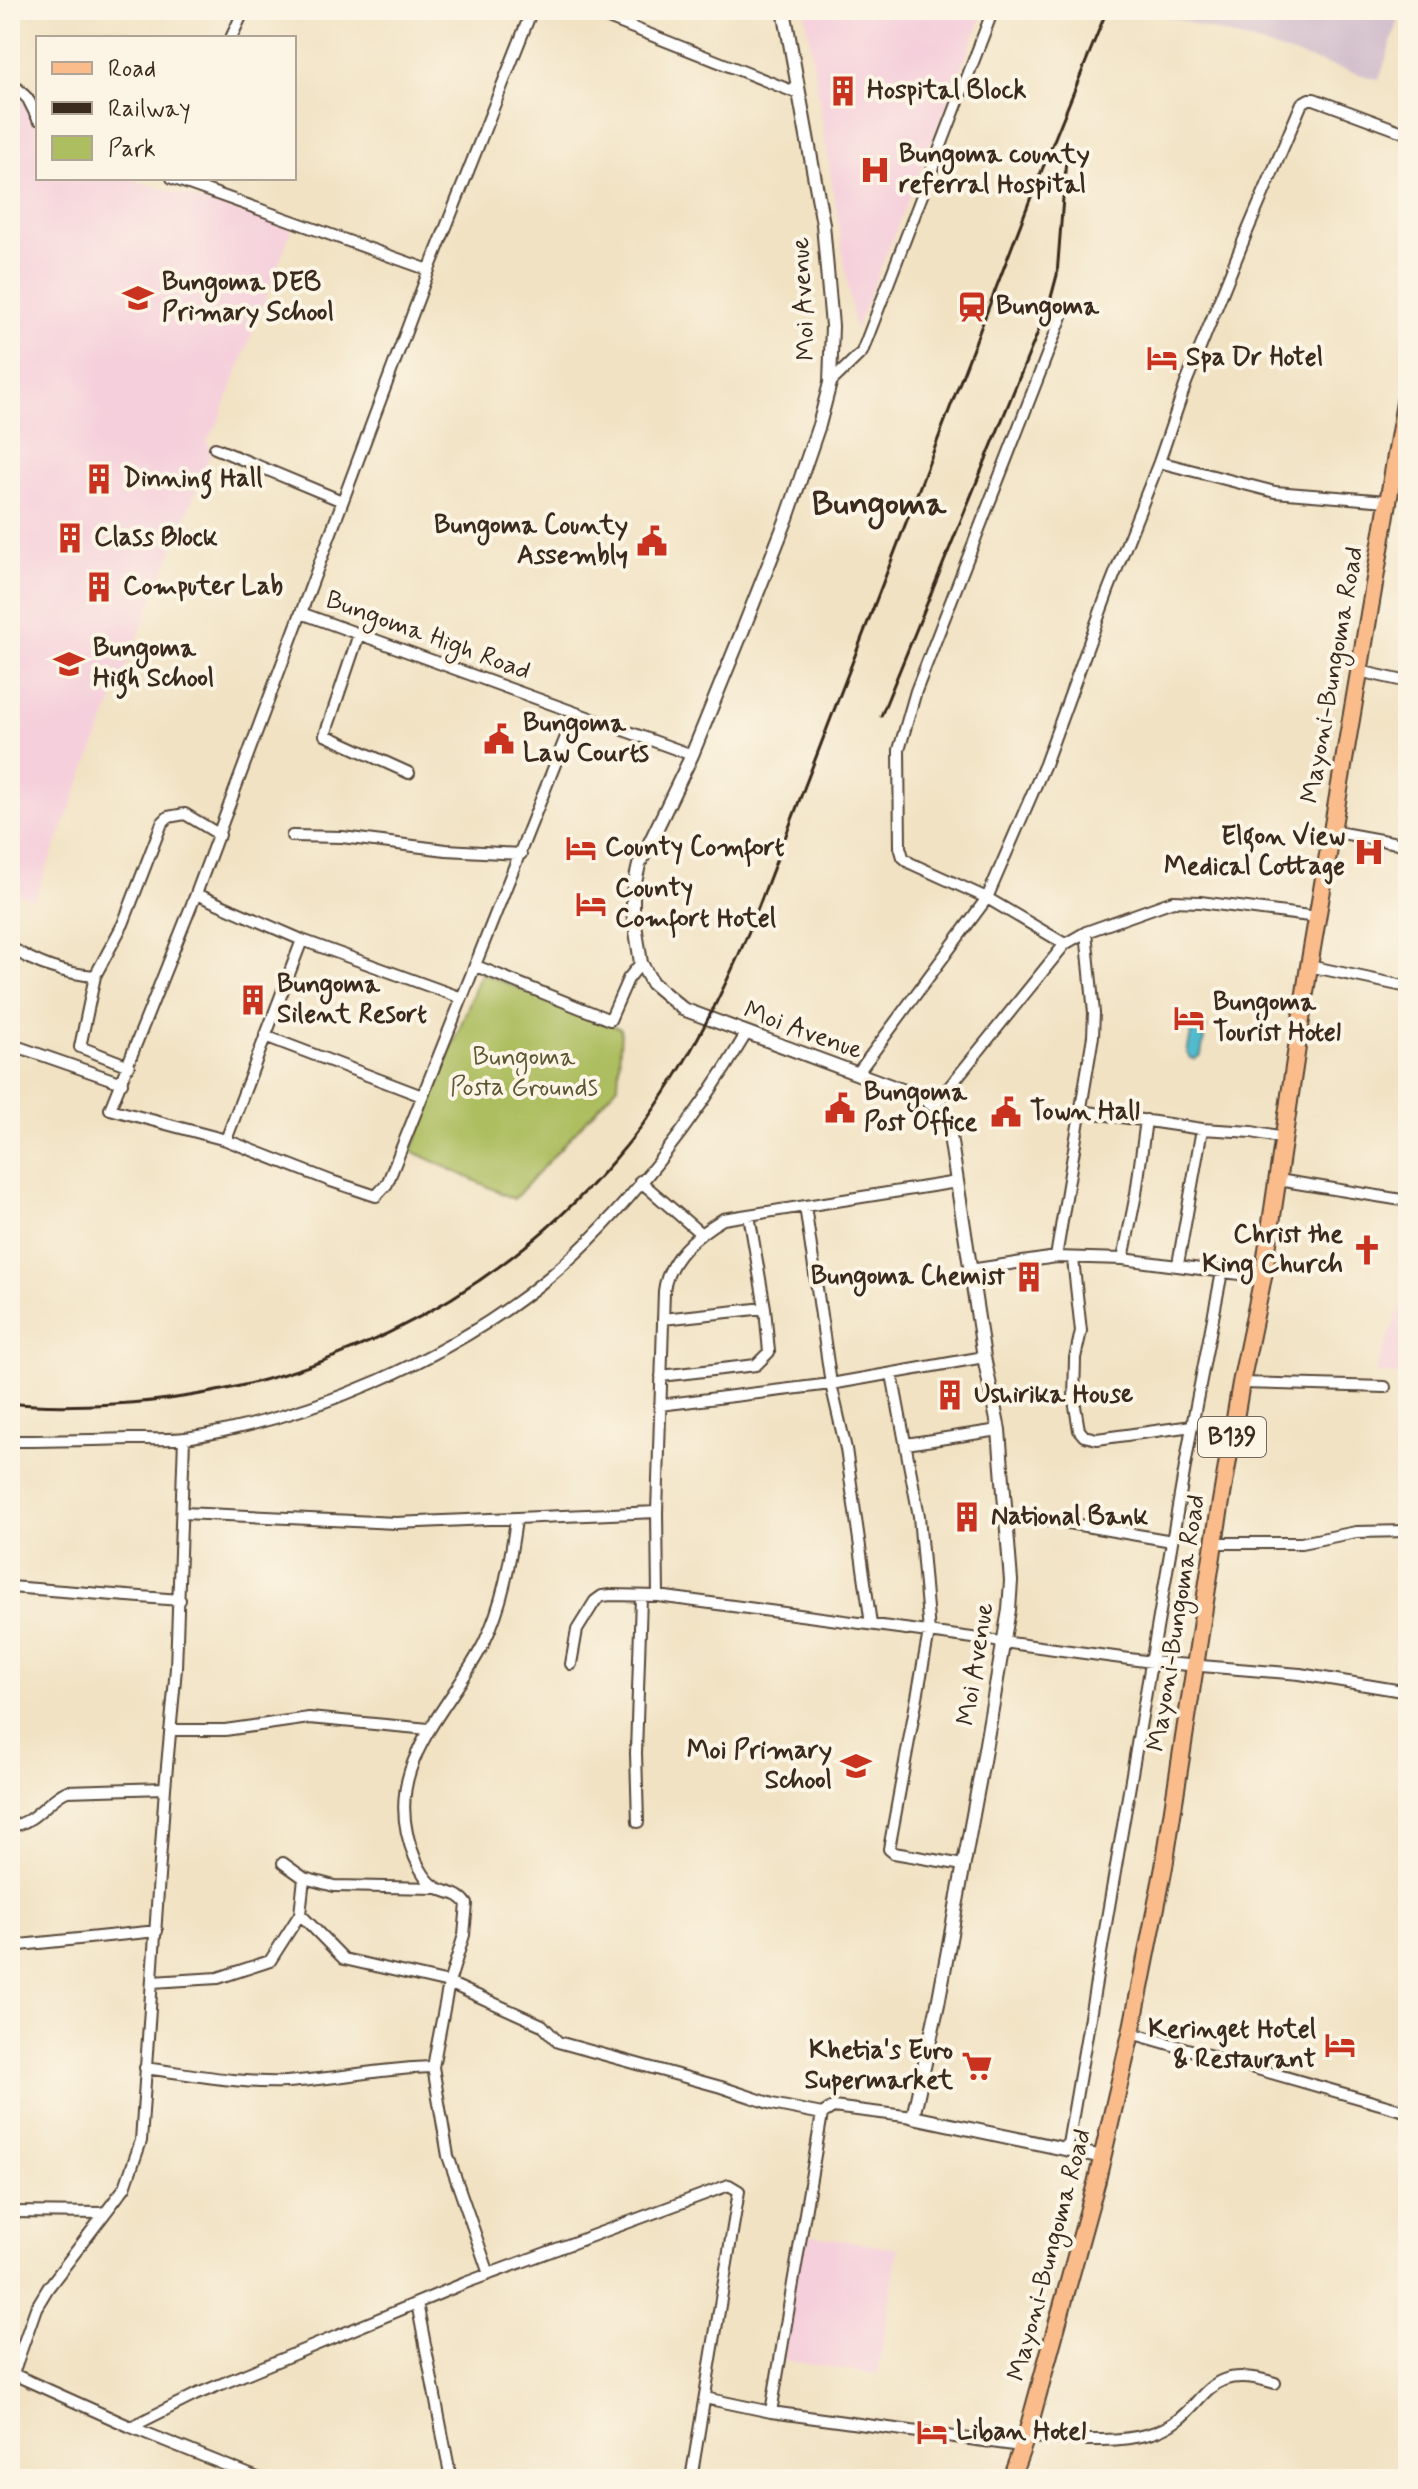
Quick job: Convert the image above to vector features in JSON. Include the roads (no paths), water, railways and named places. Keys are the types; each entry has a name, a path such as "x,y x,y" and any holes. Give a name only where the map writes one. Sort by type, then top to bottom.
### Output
{"main road":[{"name":"Mayoni-Bungoma Road","path":"1011,2479 1103,2157 1164,1867 1214,1543 1241,1383 1263,1277 1331,831 1408,385"}],"street":[{"path":"232,36 244,10"},
{"name":"Bungoma High Road","path":"532,10 429,270 301,613 692,755"},
{"path":"588,10 797,93"},
{"name":"Moi Avenue","path":"784,10 823,224 832,326 830,383 787,518 692,755 639,865 633,891 633,912 641,963 652,983 683,1009 923,1098 934,1106 945,1121 950,1136 984,1357 999,1430 1011,1581 1004,1642 938,2004 913,2117"},
{"path":"830,383 862,352 993,10"},
{"path":"10,81 28,99 36,115"},
{"path":"857,1074 987,898 1045,764 1186,383 1302,103 1314,99 1408,134"},
{"path":"178,180 429,270"},
{"path":"1065,944 987,898 903,857 900,847 899,750 916,691 1066,306"},
{"path":"215,448 342,501"},
{"path":"1159,462 1275,492 1387,501"},
{"path":"301,613 220,835 110,1109 226,1140 376,1196 387,1184 575,714"},
{"path":"359,634 325,735 409,773"},
{"path":"1359,671 1408,682"},
{"path":"129,1066 80,1047 95,976 123,924 162,823 168,817 185,814 220,835"},
{"path":"1331,831 1408,845"},
{"path":"292,836 342,837 446,850 521,854"},
{"path":"196,894 302,940 462,998"},
{"path":"934,1106 1065,944 1086,932 1173,901 1317,917"},
{"path":"1056,1257 1093,1036 1094,1013 1086,932"},
{"path":"226,1140 302,940"},
{"path":"10,947 42,966 65,973 95,976"},
{"path":"476,966 610,1020 628,979 641,963"},
{"path":"1309,966 1408,987"},
{"path":"10,1441 184,1438 322,1403 374,1383 443,1348 500,1313 549,1277 583,1245 640,1181 716,1085 746,1034"},
{"path":"265,1036 422,1096"},
{"path":"10,1044 122,1083"},
{"path":"1081,1111 1283,1138"},
{"path":"1123,1259 1146,1120"},
{"path":"1178,1264 1202,1129"},
{"path":"1278,1180 1408,1201"},
{"path":"640,1181 700,1233"},
{"path":"658,1596 657,1512 664,1291 670,1267 700,1233 723,1219 957,1182"},
{"path":"805,1206 831,1384 846,1449 871,1624"},
{"path":"661,1376 756,1365 769,1352 749,1215"},
{"path":"970,1270 1056,1257 1178,1264 1263,1277"},
{"path":"1073,1259 1081,1331 1074,1375 1079,1430 1090,1439 1097,1439 1192,1426"},
{"path":"1067,2150 1192,1426 1222,1272"},
{"path":"663,1319 765,1308"},
{"path":"660,1405 831,1384 984,1357"},
{"path":"892,1374 922,1540 929,1632 889,1849 894,1853 963,1865"},
{"path":"1241,1383 1385,1387"},
{"path":"906,1444 999,1430"},
{"path":"184,1438 180,1600 141,2141 125,2187 42,2298 12,2378 260,2479"},
{"path":"183,1513 396,1523 657,1512"},
{"path":"1007,1521 1039,1518 1172,1541"},
{"path":"438,1889 429,1882 415,1857 402,1802 409,1772 429,1729 484,1643 509,1571 516,1520"},
{"path":"1214,1543 1301,1543 1356,1532 1408,1531"},
{"path":"10,1587 180,1600"},
{"path":"571,1664 577,1630 595,1601 611,1595 658,1596 1152,1662 1300,1674 1408,1692"},
{"path":"638,1822 636,1753 641,1597"},
{"path":"170,1730 225,1730 309,1718 429,1729"},
{"path":"10,1826 29,1822 58,1795 67,1791 165,1788"},
{"path":"283,1863 304,1878 334,1886 438,1889 462,1896 467,1904 464,1935 449,1983 433,2067 448,2156 489,2274"},
{"path":"152,1982 218,1978 270,1961 300,1914 304,1878"},
{"path":"300,1914 344,1959 449,1983 542,2025 558,2042 678,2074 772,2104 822,2114 833,2107 913,2117 1103,2157"},
{"path":"10,1946 157,1931"},
{"path":"1131,2033 1408,2112"},
{"path":"145,2068 240,2082 287,2082 396,2067 433,2067"},
{"path":"771,2412 822,2114"},
{"path":"131,2427 195,2395 489,2274 722,2186 734,2186 739,2191 691,2479"},
{"path":"10,2212 105,2213"},
{"path":"417,2303 451,2479"},
{"path":"705,2398 771,2412 1024,2441 1119,2439 1150,2434 1182,2418 1210,2387 1222,2380 1250,2375 1275,2383"}],"water":[{"path":"1193,1023 1206,1026 1201,1055 1195,1059 1187,1053"}],"railway":[{"path":"10,1403 87,1405 185,1397 255,1382 324,1361 390,1332 452,1298 511,1257 566,1210 637,1132 692,1049 750,929 1031,197 1107,10"},
{"path":"881,716 1049,305 1057,275 1067,146"}],"place":[{"name":"Hospital Block","path":"843,91"},
{"name":"Bungoma county referral Hospital","path":"875,170"},
{"name":"Bungoma DEB Primary School","path":"138,298"},
{"name":"Bungoma","path":"972,307"},
{"name":"Spa Dr Hotel","path":"1162,358"},
{"name":"Dinning Hall","path":"99,479"},
{"name":"Class Block","path":"70,538"},
{"name":"Bungoma County Assembly","path":"652,541"},
{"name":"Computer Lab","path":"99,587"},
{"name":"Bungoma High School","path":"69,664"},
{"name":"Bungoma Law Courts","path":"499,739"},
{"name":"County Comfort","path":"581,848"},
{"name":"Elgon View Medical Cottage","path":"1369,852"},
{"name":"County Comfort Hotel","path":"591,904"},
{"name":"Bungoma Silent Resort","path":"253,1000"},
{"name":"Bungoma Tourist Hotel","path":"1189,1018"},
{"name":"Bungoma Post Office","path":"840,1108"},
{"name":"Town Hall","path":"1006,1112"},
{"name":"Christ the King Church","path":"1367,1250"},
{"name":"Bungoma Chemist","path":"1029,1277"},
{"name":"Ushirika House","path":"950,1395"},
{"name":"National Bank","path":"967,1517"},
{"name":"Moi Primary School","path":"856,1766"},
{"name":"Keringet Hotel & Restaurant","path":"1340,2045"},
{"name":"Khetia's Euro Supermarket","path":"977,2066"},
{"name":"Liban Hotel","path":"932,2432"}],"district":[{"name":"Bungoma","path":"879,504"}],"park label":[{"name":"Bungoma Posta Grounds","path":"524,1073"}]}
